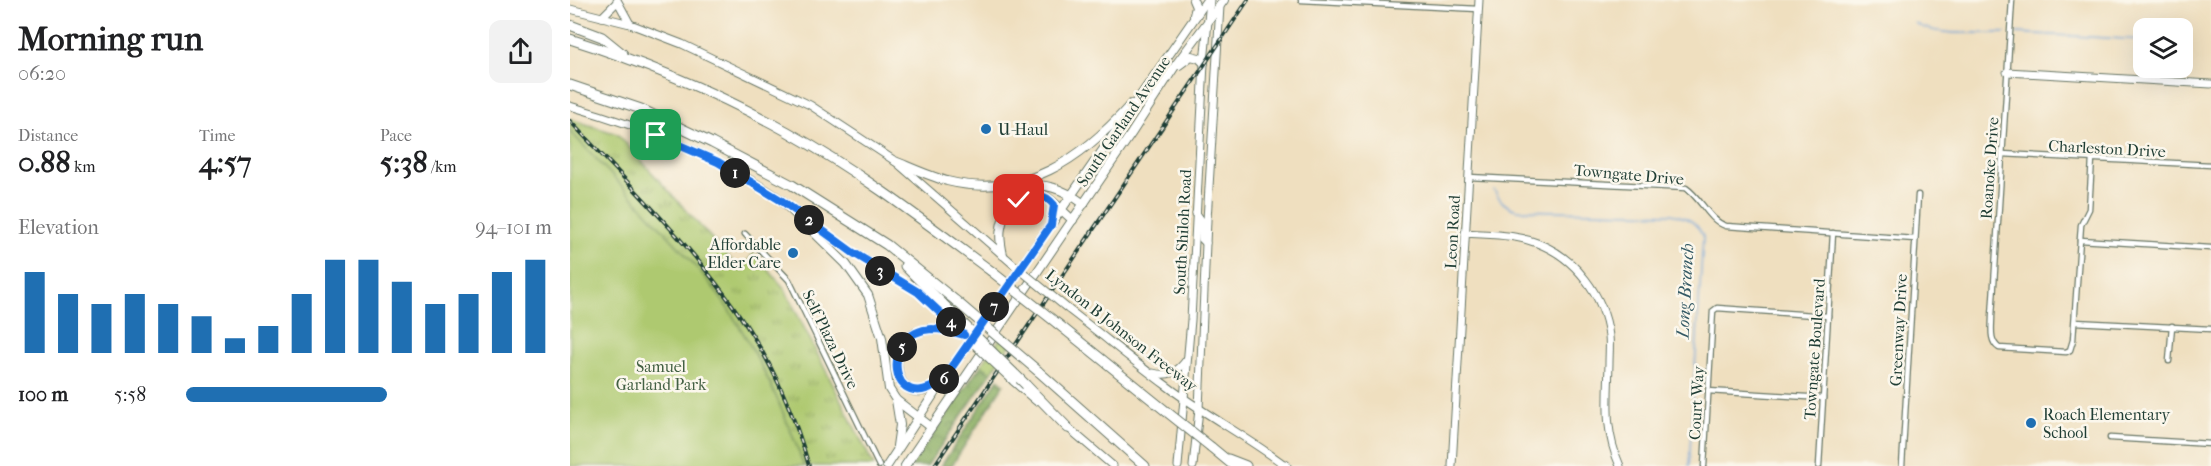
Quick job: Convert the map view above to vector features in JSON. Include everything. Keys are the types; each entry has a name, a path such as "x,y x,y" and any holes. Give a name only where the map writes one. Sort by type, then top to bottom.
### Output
{"highway":[{"path":"570,25 602,37 627,57"},
{"path":"570,39 627,57 724,99 788,132 882,191 991,271 1234,466"},
{"path":"570,85 641,109 712,142 792,185 878,239 1038,370 1143,464"},
{"path":"878,239 1068,428"},
{"path":"1223,457 1246,466"}],"main road":[{"path":"1192,22 1196,7 1193,0"},
{"name":"South Garland Avenue","path":"887,466 943,380 1209,0"},
{"name":"South Shiloh Road","path":"1178,466 1191,320 1209,0"},
{"name":"Leon Road","path":"1452,466 1479,0"},
{"path":"602,17 617,1 630,24"},
{"name":"South Garland Avenue","path":"905,466 1175,66 1222,2"},
{"name":"South Shiloh Road","path":"1193,466 1199,409 1206,243 1222,2"},
{"name":"Lyndon B Johnson Freeway","path":"570,9 630,24 682,44 810,105 895,161 1013,264 1185,399 1230,426 1286,466"},
{"path":"1175,66 1191,56 1199,58 1204,63"},
{"path":"2007,72 2211,84"},
{"path":"999,184 1044,173 1082,152 1112,126 1150,83"},
{"path":"570,106 688,148 718,162 782,201 852,252 918,292 1013,381 1113,466"},
{"path":"895,161 947,181 1043,184 1057,188 1084,204"},
{"path":"1003,255 1000,227 1014,204 1024,197 1041,195 1048,198 1073,220"},
{"path":"782,201 846,264 868,295 882,338 890,388 896,400 900,425 899,440 894,455"},
{"path":"1051,225 1054,205"},
{"path":"1196,213 1201,220 1202,239 1206,243"},
{"path":"1465,233 1511,236 1536,242 1564,258 1588,281 1598,299 1610,336 1607,425 1612,447 1620,466"},
{"path":"1191,320 1202,320"},
{"path":"943,380 934,387 922,391 910,390 902,385 897,375 898,353 904,343 919,332 930,329 964,335"},
{"path":"1150,372 1160,375 1174,372 1188,357"},
{"path":"896,400 931,427"}],"street":[{"path":"1301,0 1478,9"},
{"name":"Roanoke Drive","path":"2012,0 1991,338 1999,348 2066,352 2070,350 2075,322"},
{"name":"Charleston Drive","path":"2002,154 2211,165"},
{"path":"2092,159 2089,209 2082,225 2080,240 2075,322 2211,329"},
{"name":"Towngate Drive","path":"1468,177 1686,189 1695,194 1712,217 1726,226 1915,239"},
{"name":"Greenway Drive","path":"1902,466 1918,195"},
{"name":"Towngate Boulevard","path":"1819,466 1833,233"},
{"name":"Self Plaza Drive","path":"745,234 789,280 879,466"},
{"path":"2080,240 2211,248"},
{"name":"Court Way","path":"1704,466 1713,311 1716,308 1828,316"},
{"path":"2169,361 2172,326"},
{"path":"1708,391 1823,398"},
{"path":"2110,438 2211,444"}],"green space":[{"path":"570,119 617,134 741,271 754,253 784,288 874,466 804,466 774,391 749,343 720,297 672,239 570,131"},
{"name":"Samuel Garland Park","path":"570,131 672,239 720,297 749,343 774,391 804,466 570,466"},
{"path":"1002,336 1011,344 991,373 981,365"},
{"path":"981,365 991,373 927,466 911,466"},
{"path":"998,379 1004,384 954,462 951,466 941,466"}],"waterway":[{"path":"1915,23 1945,32 2005,33"},
{"path":"2017,33 2133,39"},
{"name":"Long Branch","path":"1494,190 1503,203 1517,210 1671,214 1686,218 1698,227 1703,237 1689,466"}],"railway":[{"path":"934,466 1248,0"},
{"path":"570,121 667,224 734,307 762,351 778,383 809,466"}],"place":[{"name":"U-Haul","path":"986,129"},
{"name":"Affordable Elder Care","path":"793,253"},
{"name":"Roach Elementary School","path":"2031,423"}],"route":[{"path":"656,135 718,162 782,201 852,252 918,292 964,335 930,329 919,332 904,343 896,362 897,375 902,385 910,390 922,391 934,387 943,380 1051,225 1054,205 1048,198 1032,195 1019,200"}]}
